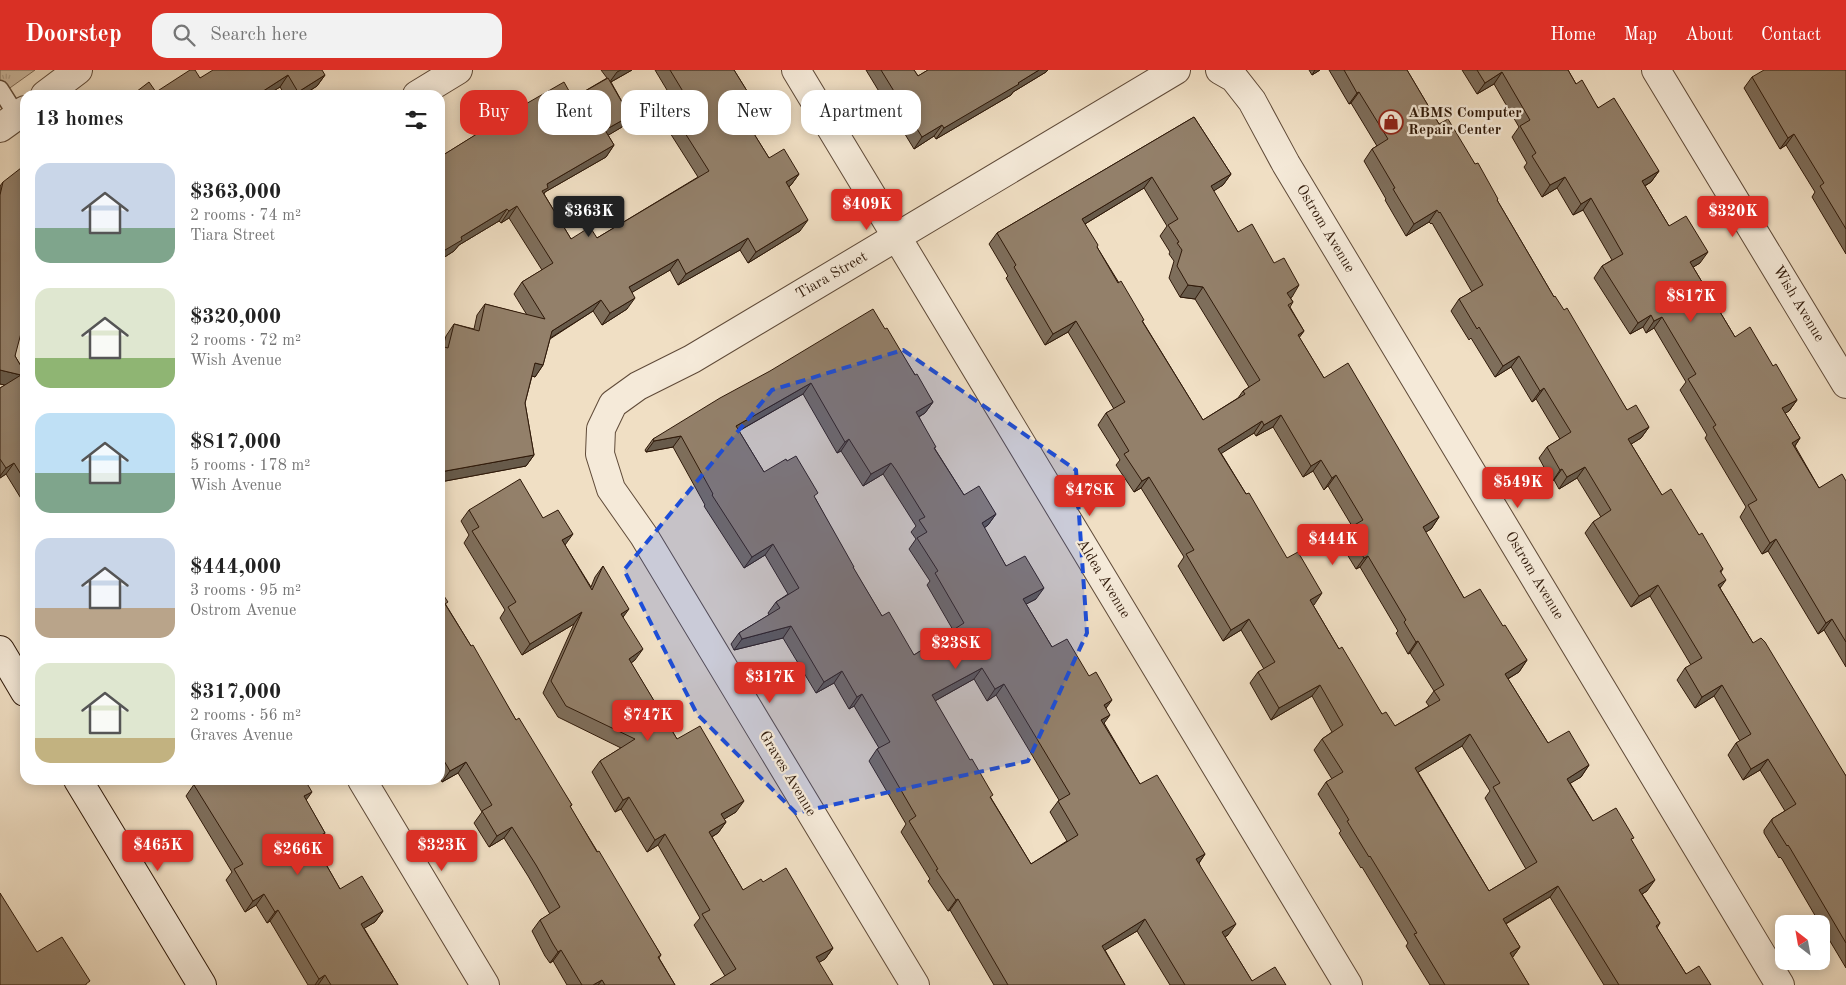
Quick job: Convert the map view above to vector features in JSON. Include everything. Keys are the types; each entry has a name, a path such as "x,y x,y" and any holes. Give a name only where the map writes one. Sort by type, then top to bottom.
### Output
{"street":[{"path":"52,90 78,70"},
{"path":"425,90 458,70"},
{"name":"Aldea Avenue","path":"796,70 1348,985"},
{"name":"Tiara Street","path":"601,429 613,404 638,386 692,358 897,238 1176,70"},
{"name":"Ostrom Avenue","path":"1220,70 1234,78 1252,102 1292,173 1780,985"},
{"name":"Wish Avenue","path":"1656,70 1846,384"},
{"name":"Graves Avenue","path":"601,429 600,454 611,489 644,536 915,985"},
{"path":"0,650 20,684"},
{"path":"81,785 202,985"},
{"path":"365,785 485,985"}],"lane":[{"path":"0,89 14,118"}],"highlighted area":[{"path":"903,350 1076,470 1087,633 1028,761 796,813 697,714 624,570 772,390"}],"green space":[{"path":"0,70 35,70 0,95"}],"building":[{"path":"190,70 195,70 200,78 213,70 322,70 325,75 301,90 297,90 288,75 265,90 159,90"},
{"path":"670,70 734,70 746,90 718,90 718,135 755,135 769,158 784,149 799,174 786,182 808,220 756,252 748,238 686,274 678,259 629,287 635,298 610,313 601,300 552,331 543,365 535,363 525,403 534,455 445,471 445,347 448,348 454,324 479,331 485,304 545,319 522,282 553,263 517,206 509,211 507,209 461,237 462,240 445,250 445,154 475,135 528,135 528,103 538,97 538,135 608,135 614,145 547,184 548,188 542,191 571,239 590,227 597,238 709,171 686,135 708,135 708,90 682,90"},
{"path":"881,70 914,70 918,76 928,70 1039,70 1019,84 944,128 942,125 922,137 921,90 893,90"},
{"path":"1344,70 1407,70 1439,124 1448,119 1475,164 1478,163 1497,200 1554,297 1564,310 1567,308 1627,410 1636,405 1649,427 1628,439 1662,495 1671,489 1699,535 1702,533 1723,569 1720,571 1726,580 1718,585 1753,643 1761,638 1765,642 1846,776 1846,943 1790,848 1772,822 1772,819 1796,804 1768,759 1751,769 1736,743 1751,734 1722,685 1702,697 1685,668 1702,658 1658,585 1639,596 1593,522 1611,510 1585,467 1567,477 1562,469 1560,470 1547,447 1571,432 1544,388 1540,391 1519,356 1503,366 1479,327 1477,329 1459,299 1483,285 1440,212 1437,210 1414,224 1372,149 1388,139 1359,92 1357,93"},
{"path":"1477,70 1568,70 1576,84 1582,80 1598,108 1614,98 1659,171 1642,181 1669,226 1686,216 1708,252 1690,262 1735,337 1750,327 1773,366 1776,364 1797,400 1782,408 1800,438 1792,443 1819,488 1842,474 1846,481 1846,642 1832,619 1826,623 1776,539 1770,543 1748,505 1757,500 1713,427 1716,425 1688,379 1696,374 1662,317 1654,321 1651,315 1638,323 1602,266 1623,254 1591,198 1581,204 1565,177 1550,185 1532,156 1536,153 1520,126 1530,120 1502,72 1485,83"},
{"path":"1764,70 1846,70 1846,229 1820,186 1824,183 1794,134 1788,138 1752,77"},
{"path":"608,78 621,100 621,121 611,127 611,90 587,90"},
{"path":"149,82 155,90 139,90"},
{"path":"564,82 568,90 550,90"},
{"path":"1194,117 1231,174 1211,186 1238,232 1252,224 1274,263 1284,258 1299,285 1287,293 1293,302 1288,305 1304,331 1298,335 1324,378 1348,363 1439,517 1423,527 1464,598 1480,589 1527,660 1505,674 1548,743 1569,731 1589,765 1567,779 1593,821 1616,808 1634,838 1631,839 1655,880 1639,890 1660,923 1656,926 1686,974 1699,966 1711,985 1619,985 1558,886 1503,919 1520,947 1510,953 1529,985 1445,985 1414,934 1417,933 1347,821 1349,820 1326,782 1343,772 1322,739 1343,725 1320,685 1279,708 1258,672 1275,662 1249,619 1231,630 1186,554 1194,550 1149,477 1142,481 1124,454 1129,451 1106,413 1125,402 1076,321 1053,334 1014,267 1016,265 997,233","holes":["1152,177 1178,219 1168,225 1182,250 1177,266 1188,285 1203,287 1260,380 1243,391 1245,394 1203,420 1142,321 1144,320 1121,281 1118,283 1082,219","1281,415 1311,466 1321,460 1332,478 1336,475 1363,520 1351,527 1354,532 1350,534 1364,558 1368,556 1406,620 1404,622 1416,642 1418,641 1444,685 1434,691 1440,700 1395,726 1386,712 1382,714 1342,647 1339,649 1310,600 1322,593 1298,552 1287,558 1249,493 1246,494 1218,449 1262,421 1264,425","1470,734 1500,783 1493,787 1537,862 1489,891 1415,768"]},
{"path":"20,169 20,337 15,356 20,364 20,375 0,370 0,195 3,182"},
{"path":"873,309 885,329 887,328 915,375 917,374 933,402 916,412 936,447 934,448 964,495 979,486 996,514 982,523 1006,566 1025,556 1044,588 1023,599 1052,647 1067,639 1089,676 1096,672 1112,700 1104,705 1110,715 1101,720 1140,784 1157,775 1205,854 1196,859 1236,924 1222,932 1252,981 1275,967 1286,985 1185,985 1145,919 1102,946 1125,985 1008,985 958,899 956,900 936,870 938,869 909,821 916,816 877,749 890,742 862,694 857,697 842,671 824,682 791,626 742,639 739,633 780,608 776,602 799,588 773,544 752,557 712,495 681,436 654,441 653,439 720,398 770,371","holes":["811,383 845,442 849,439 871,474 891,463 925,517 919,520 927,532 917,538 938,571 935,573 964,623 914,655 889,612 882,616 814,496 818,493 796,456 787,461 786,459 764,472 736,426","982,668 995,689 1004,684 1070,794 1058,801 1078,835 1031,864 990,797 993,795 972,759 970,760 932,695"]},
{"path":"20,376 20,473 14,463 6,468 0,459 0,388"},
{"path":"520,479 543,518 558,510 573,534 562,540 592,590 603,566 629,609 621,614 643,649 629,659 677,739 700,726 744,801 721,814 726,822 709,832 743,890 761,879 763,882 786,868 833,948 816,957 833,985 710,985 736,969 702,914 710,910 665,834 655,840 629,797 623,800 600,761 635,739 566,706 551,681 582,612 530,644 508,607 516,602 472,531 479,527 469,510"},
{"path":"445,604 471,646 473,645 516,720 519,718 572,805 570,806 597,852 599,851 661,955 658,957 675,985 605,985 602,980 593,985 582,985 561,950 558,952 540,920 560,907 536,865 512,827 497,836 482,811 492,805 466,762 450,771 445,762"},
{"path":"194,785 308,785 312,792 304,796 325,833 312,840 340,889 362,876 383,911 361,924 398,985 331,985 325,975 319,979 278,910 275,912 264,894 253,901 234,869 243,864"},
{"path":"0,893 37,952 62,937 90,981 86,985 0,985"}],"place":[{"name":"ABMS Computer Repair Center","path":"1391,122"}]}
